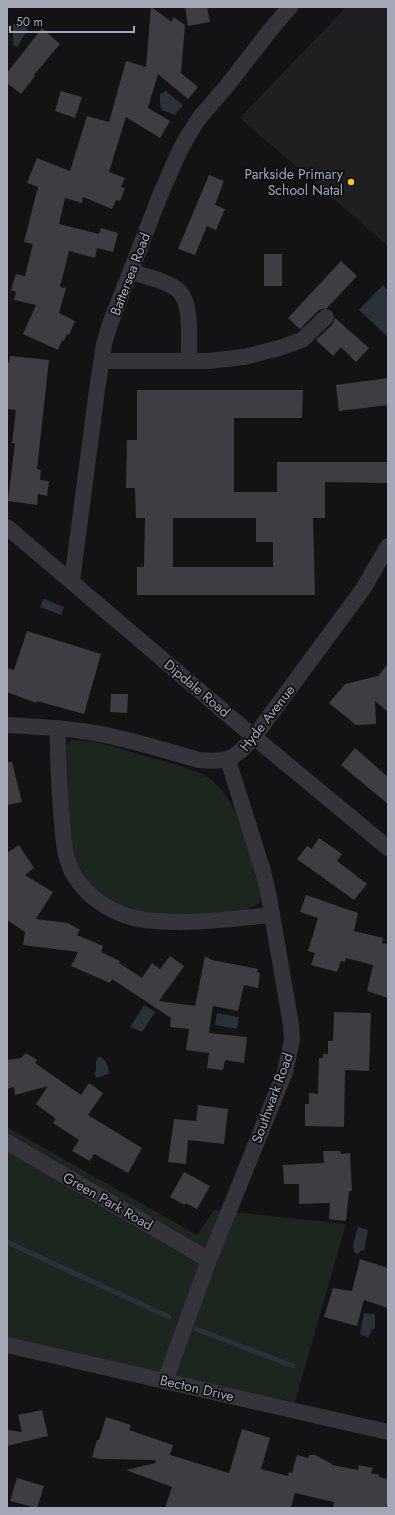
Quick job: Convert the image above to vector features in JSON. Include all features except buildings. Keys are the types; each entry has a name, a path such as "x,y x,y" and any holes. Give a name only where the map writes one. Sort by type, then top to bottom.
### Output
{"street":[{"name":"Battersea Road","path":"72,582 104,344 110,324 161,193 180,150 189,134 200,117 290,7"},
{"path":"131,272 167,284 178,291 184,298 187,307 188,360"},
{"path":"102,361 208,360 244,357 279,348 302,340 326,317"},
{"name":"Dipdale Road","path":"7,527 254,737 388,848"},
{"name":"Hyde Avenue","path":"7,725 58,728 90,732 135,742 199,760 228,760 237,755 254,737 363,589 388,546"},
{"path":"58,728 57,760 62,829 66,854 75,878 97,901 115,911 145,920 205,921 272,915"},
{"name":"Southwark Road","path":"165,1381 209,1260 285,1072 290,1055 292,1040 291,1025 263,871 228,760"},
{"name":"Green Park Road","path":"7,1142 209,1260"},
{"name":"Becton Drive","path":"7,1345 388,1432"}],"shaded area":[{"name":"Parkside Primary School Natal","path":"346,7 388,7 388,246 240,118"},
{"path":"17,23 28,29 17,47 13,45 13,24"},
{"path":"166,91 183,105 175,115 162,110 160,94"},
{"path":"383,285 388,291 388,337 359,310"},
{"path":"44,599 64,607 61,615 40,607"},
{"path":"72,740 99,743 173,764 202,774 215,783 226,796 242,829 261,898 260,903 251,908 230,914 196,916 150,914 126,911 112,905 99,894 87,883 74,856 66,800 64,750 67,744"},
{"path":"144,1005 155,1012 142,1032 130,1027"},
{"path":"217,1013 239,1017 237,1029 215,1025"},
{"path":"98,1057 103,1058 106,1062 109,1072 108,1074 97,1078 94,1073 96,1071 96,1062"},
{"path":"7,1127 197,1235 214,1210 346,1224 295,1402 31,1345 7,1337"},
{"path":"358,1227 368,1230 364,1251 361,1250 360,1253 357,1254 354,1252 353,1245"},
{"path":"364,1313 375,1314 375,1328 372,1330 368,1338 360,1334"}],"waterway":[{"path":"7,1242 169,1317"},
{"path":"196,1329 293,1366"}],"place":[{"name":"Parkside Primary School Natal","path":"351,182"}]}
